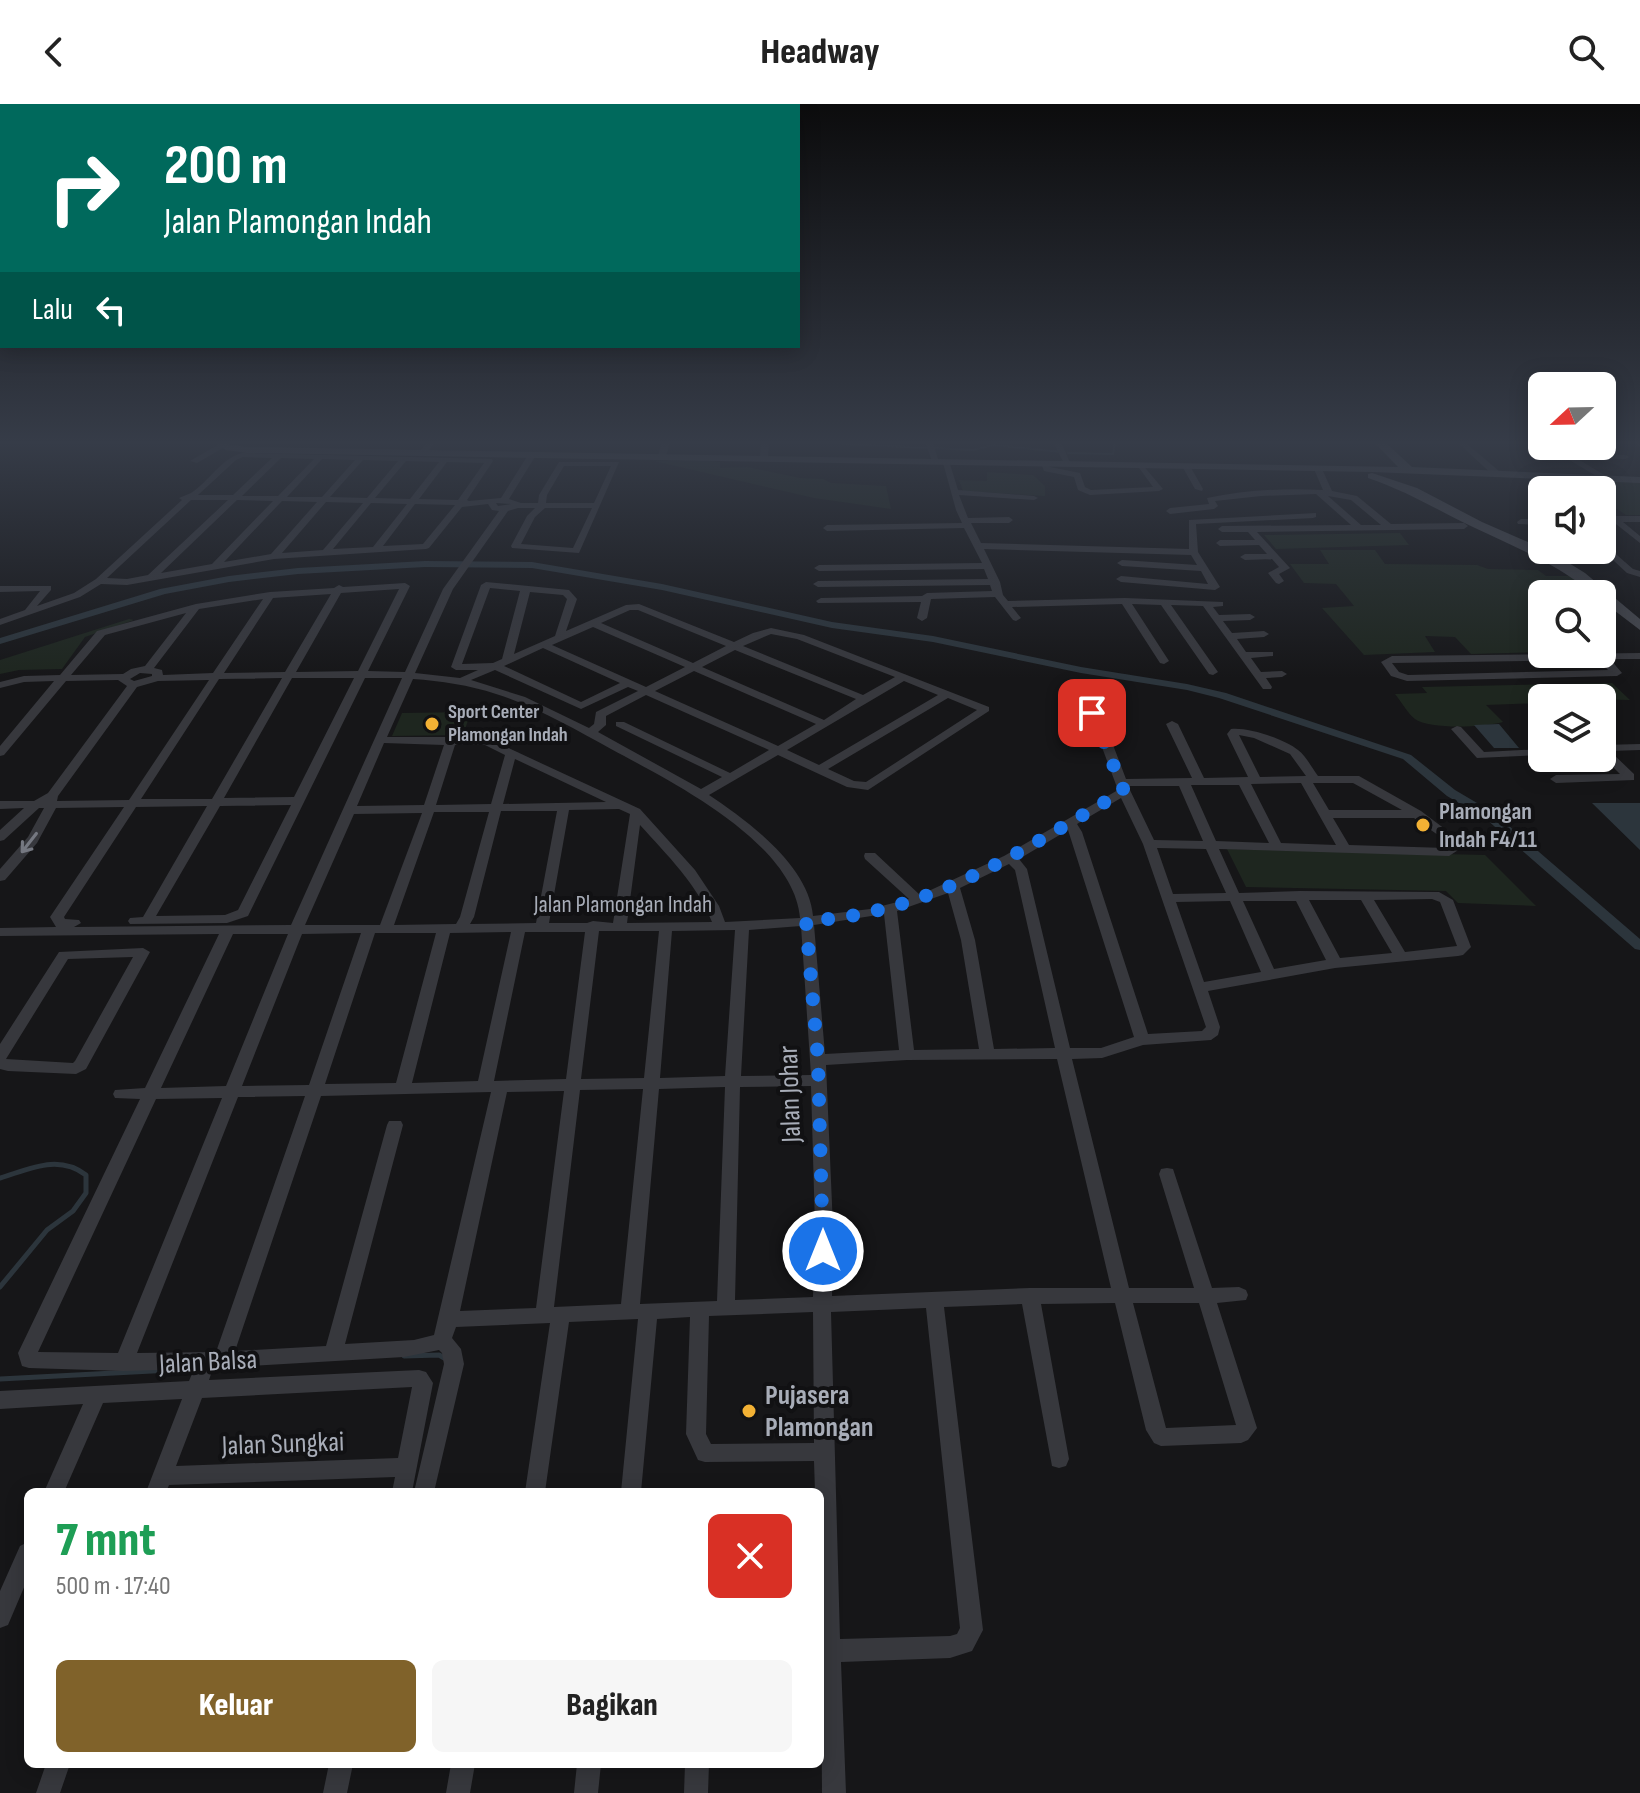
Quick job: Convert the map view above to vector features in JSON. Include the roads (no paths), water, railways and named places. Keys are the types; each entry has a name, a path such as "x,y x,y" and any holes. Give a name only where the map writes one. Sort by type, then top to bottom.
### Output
{"main road":[{"path":"1470,521 1546,555 1580,576 1639,624"}],"street":[{"path":"0,622 77,595 99,581 166,521"},
{"path":"151,577 211,521"},
{"path":"216,565 259,521"},
{"path":"274,556 305,521"},
{"path":"327,551 352,521"},
{"path":"377,548 397,521"},
{"path":"99,581 120,582 274,556 427,545 449,521"},
{"path":"124,1363 297,928 448,589 494,521"},
{"path":"530,521 515,546 572,552 578,549 590,521"},
{"path":"827,528 998,521"},
{"path":"1121,579 1215,587 1194,552 1190,523 1206,521"},
{"path":"1253,521 1261,542 1285,568 1273,573 1279,581"},
{"path":"1320,521 1327,527"},
{"path":"1352,521 1357,526"},
{"path":"1382,521 1388,526"},
{"path":"1616,521 1640,540"},
{"path":"967,523 998,594 1016,618"},
{"path":"1222,529 1464,526"},
{"path":"1220,543 1261,542"},
{"path":"977,546 1194,552"},
{"path":"1245,557 1274,556"},
{"path":"1616,559 1630,571 1640,574"},
{"path":"1122,563 1203,568"},
{"path":"819,568 988,566"},
{"path":"1139,580 1143,591"},
{"path":"818,584 995,582"},
{"path":"559,638 572,599 566,592 486,585 456,667 496,666 581,706 628,683"},
{"path":"0,753 101,633 196,607 270,595 405,586 243,913 227,919 60,924 56,921 270,595"},
{"path":"507,661 526,587"},
{"path":"0,589 48,588 22,615"},
{"path":"147,921 339,588"},
{"path":"821,601 998,594"},
{"path":"922,618 926,599"},
{"path":"1005,604 1125,601 1220,604"},
{"path":"1125,601 1164,661"},
{"path":"1164,602 1213,672"},
{"path":"1206,604 1267,687"},
{"path":"152,674 196,607"},
{"path":"461,681 629,607 639,607 864,699"},
{"path":"1217,618 1250,617"},
{"path":"593,623 825,724"},
{"path":"544,645 628,683 646,691 778,750 820,769 851,784 868,786 985,709 800,637 771,631 733,647 692,668 646,691 600,714 564,718"},
{"path":"1230,636 1264,634"},
{"path":"1244,655 1269,654"},
{"path":"1616,657 1640,656"},
{"path":"1602,657 1617,673 1407,678 1397,675 1386,662 1406,659 1602,657"},
{"name":"Jalan Johar","path":"0,685 24,679 129,681 152,674 409,675 461,681 509,692 564,718 703,793 738,821 784,866 802,892 806,921 818,1070 830,1304 824,1488"},
{"path":"1258,675 1282,674"},
{"path":"703,793 905,676"},
{"path":"0,877 41,827 52,801 129,681"},
{"path":"820,769 947,694"},
{"path":"121,1094 732,1082 907,1055 1102,1053 1142,1040 1210,1034 1213,1027 1201,987 1149,844 1096,716 1086,710"},
{"path":"590,733 600,725 600,714"},
{"path":"620,724 730,777"},
{"path":"1172,724 1200,783"},
{"path":"1457,729 1481,756 1528,753"},
{"path":"1277,847 1250,782 1233,734 1235,731 1257,735 1294,752 1344,847"},
{"path":"380,740 487,742 636,812 690,873 712,906 720,926"},
{"path":"158,1484 194,1388 212,1361 378,928 428,810 451,740"},
{"path":"1616,748 1640,747"},
{"path":"461,927 467,917 511,752"},
{"path":"1616,763 1640,787"},
{"path":"1556,779 1630,777"},
{"path":"1123,787 1360,780 1453,837 1460,848 1449,852 1149,844"},
{"path":"1184,783 1269,974"},
{"name":"Jalan Plamongan Indah","path":"0,932 742,926 806,921 890,909 953,887 1010,857 1123,787"},
{"path":"0,805 35,805 52,801 299,801"},
{"path":"0,837 35,805"},
{"path":"349,810 619,806"},
{"path":"542,926 563,809"},
{"path":"620,925 636,812"},
{"path":"1326,814 1417,814"},
{"path":"1069,822 1076,832 1142,1040"},
{"path":"870,856 918,900"},
{"path":"1010,857 1021,869 1121,1295 1159,1434 1173,1437 1236,1435 1247,1428 1167,1174"},
{"path":"953,887 968,940 987,1054"},
{"path":"1300,895 1335,963"},
{"path":"1365,895 1401,957"},
{"path":"1168,898 1434,895 1446,900 1463,949 1335,963 1201,987"},
{"path":"890,909 907,1055"},
{"path":"535,1488 573,1085 593,925"},
{"path":"631,1488 652,1083 666,926"},
{"path":"726,1307 732,1082 742,926"},
{"path":"442,1340 449,1319 519,927"},
{"path":"403,1087 444,928"},
{"path":"105,953 115,930"},
{"path":"228,930 26,1356 29,1360 124,1363 212,1361 333,1354 415,1346 442,1340"},
{"path":"0,1056 64,955 143,952 81,1065 70,1071 0,1063"},
{"path":"333,1354 395,1125"},
{"path":"449,1319 1030,1296 1239,1295"},
{"path":"1030,1296 1059,1459"},
{"path":"833,1650 958,1646 970,1638 972,1630 934,1299"},
{"path":"700,1308 696,1434 701,1448 711,1454 824,1452"},
{"path":"425,1488 454,1364 451,1349 442,1340"},
{"name":"Jalan Balsa","path":"0,1400 419,1378 423,1383 408,1467"},
{"path":"56,1488 96,1397"},
{"path":"403,1488 408,1467"},
{"name":"Jalan Sungkai","path":"158,1484 408,1467"},
{"name":"Jalan Johar","path":"824,1556 833,1650 834,1793"},
{"path":"0,1617 24,1562"},
{"path":"48,1793 57,1768"},
{"path":"335,1793 340,1768"},
{"path":"458,1793 462,1768"},
{"path":"586,1793 589,1768"},
{"path":"696,1793 697,1768"}],"waterway":[{"path":"0,641 163,591 298,571 425,564 532,565 662,587 832,625 933,639 1081,670 1187,687 1222,695 1407,757 1451,793 1490,816 1640,946"},
{"path":"0,1178 54,1164 65,1165 86,1175 86,1193 73,1211 47,1230 0,1287"},
{"path":"404,1356 439,1355 446,1359"},
{"path":"0,1379 171,1370"}],"place":[{"name":"Sport Center Plamongan Indah","path":"432,724"},
{"name":"Plamongan Indah F4/11","path":"1423,825"},
{"name":"Pujasera Plamongan","path":"749,1411"}]}
